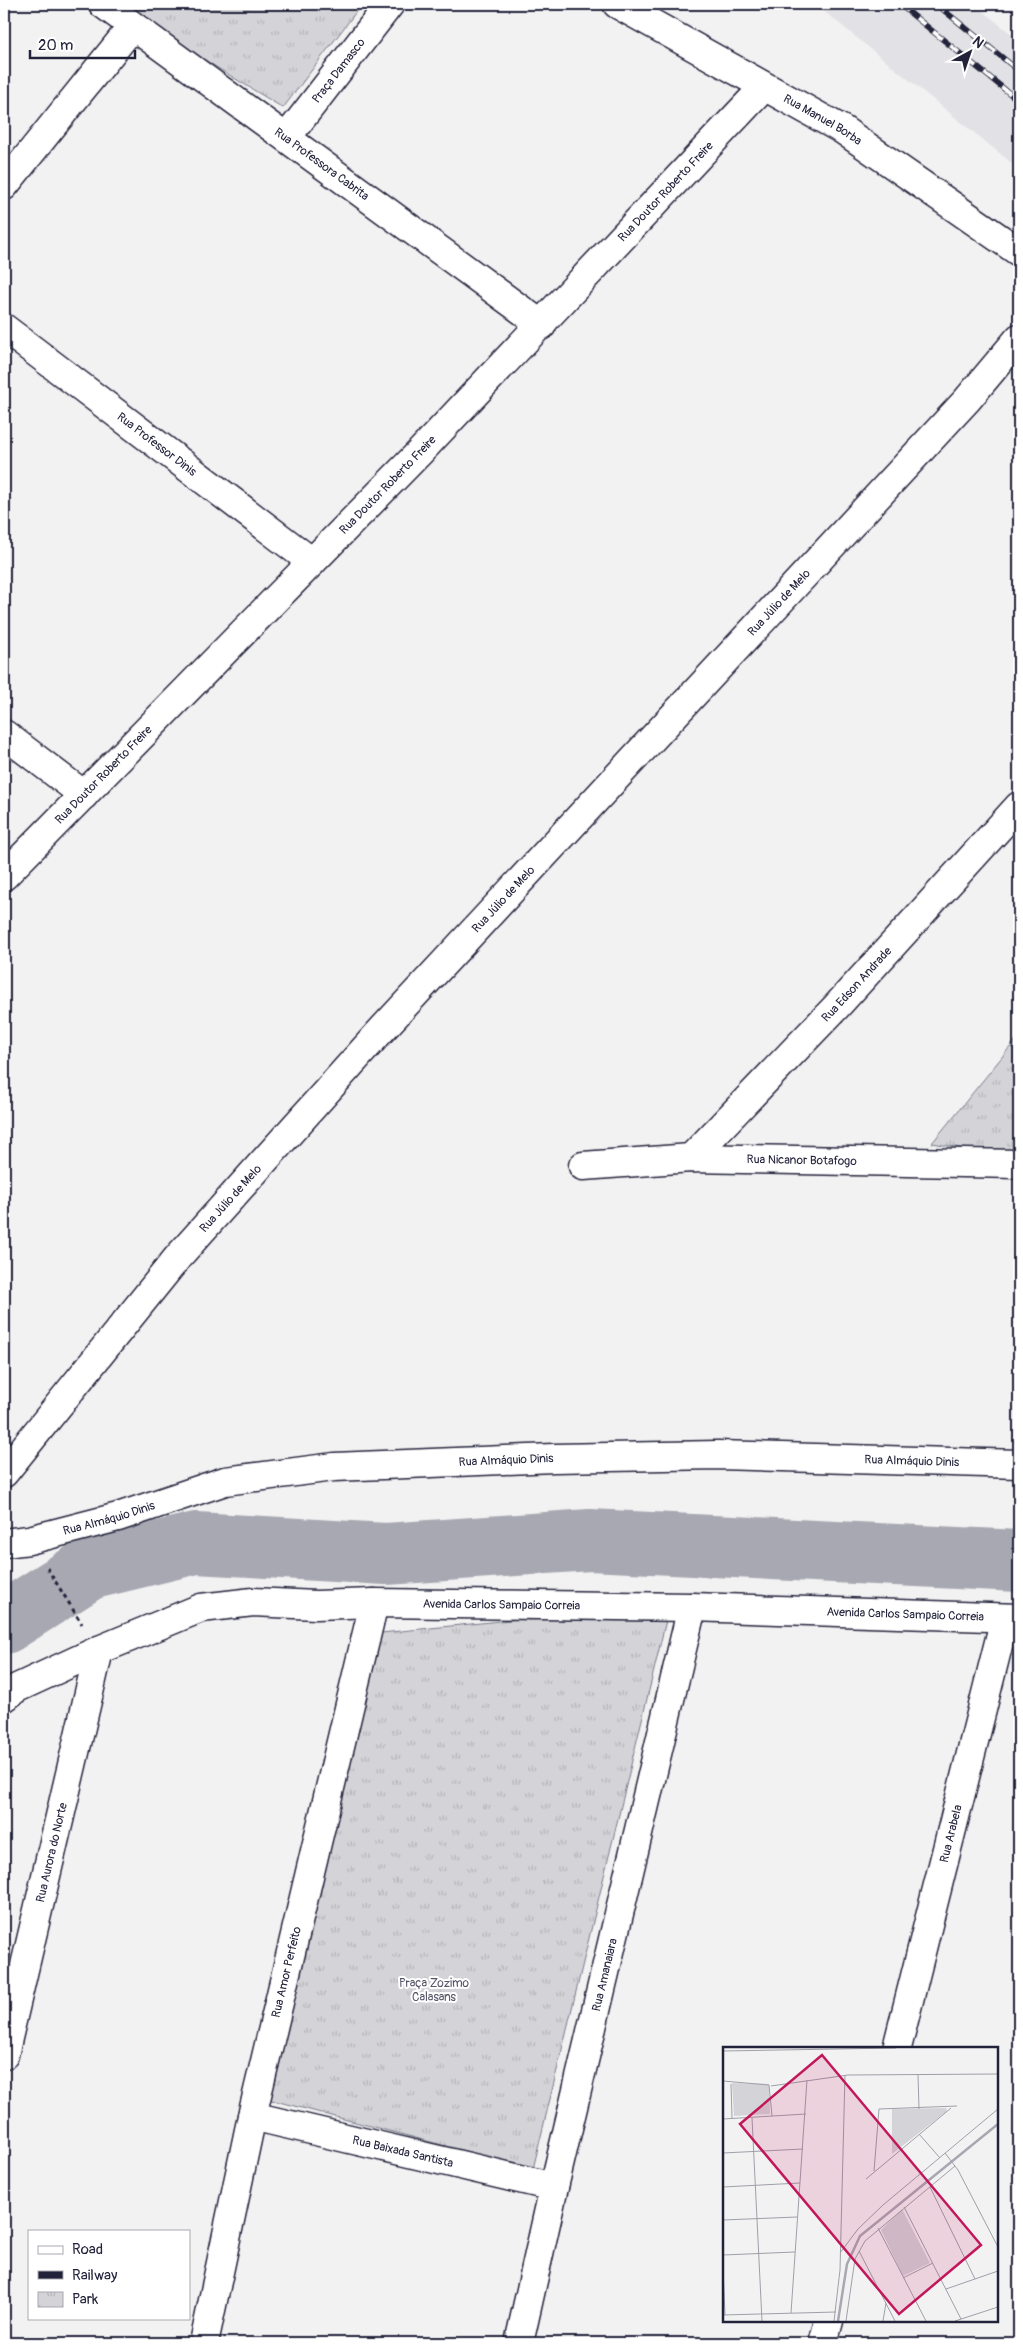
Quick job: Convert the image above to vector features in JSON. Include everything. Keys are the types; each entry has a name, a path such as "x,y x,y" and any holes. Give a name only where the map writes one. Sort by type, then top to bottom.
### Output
{"street":[{"name":"Rua Professora Cabrita","path":"103,4 542,325"},
{"name":"Praça Damasco","path":"287,137 390,4"},
{"name":"Rua Manuel Borba","path":"617,4 844,130 1019,252"},
{"path":"4,186 132,27"},
{"name":"Rua Doutor Roberto Freire","path":"4,876 542,325 764,87"},
{"name":"Rua Professor Dinis","path":"4,328 312,562"},
{"name":"Rua Júlio de Melo","path":"4,1473 178,1257 377,1036 961,407 1019,338"},
{"path":"4,734 84,795"},
{"name":"Rua Edson Andrade","path":"691,1158 836,1007 1019,806"},
{"name":"Rua Nicanor Botafogo","path":"583,1166 691,1158 1019,1164"},
{"name":"Rua Almáquio Dinis","path":"16,1541 118,1517 225,1481 334,1467 554,1458 718,1456 1019,1464"},
{"name":"Avenida Carlos Sampaio Correia","path":"4,1698 17,1688 98,1650 201,1608 253,1602 316,1605 374,1603 692,1607 1012,1618"},
{"name":"Rua Amor Perfeito","path":"204,2343 252,2116 374,1603"},
{"name":"Rua Amanaiara","path":"520,2343 554,2187 692,1607"},
{"name":"Rua Arabela","path":"897,2047 1012,1618"},
{"name":"Rua Aurora do Norte","path":"4,2055 98,1650"},
{"name":"Rua Baixada Santista","path":"252,2116 554,2187"},
{"path":"823,2343 829,2322"}],"path":[{"path":"16,1541 98,1650"}],"shaded area":[{"path":"815,4 974,4 1019,40 1019,169"}],"green space":[{"path":"120,4 362,4 283,108 133,16"},
{"path":"1019,1036 1019,1158 932,1143"},
{"name":"Praça Zozimo Calasans","path":"670,1604 533,2169 264,2098 381,1633"}],"waterway":[{"path":"4,1623 89,1569 196,1543 386,1554 590,1540 1019,1561"}],"railway":[{"path":"899,4 1019,101"},
{"path":"936,4 1019,71"}]}
